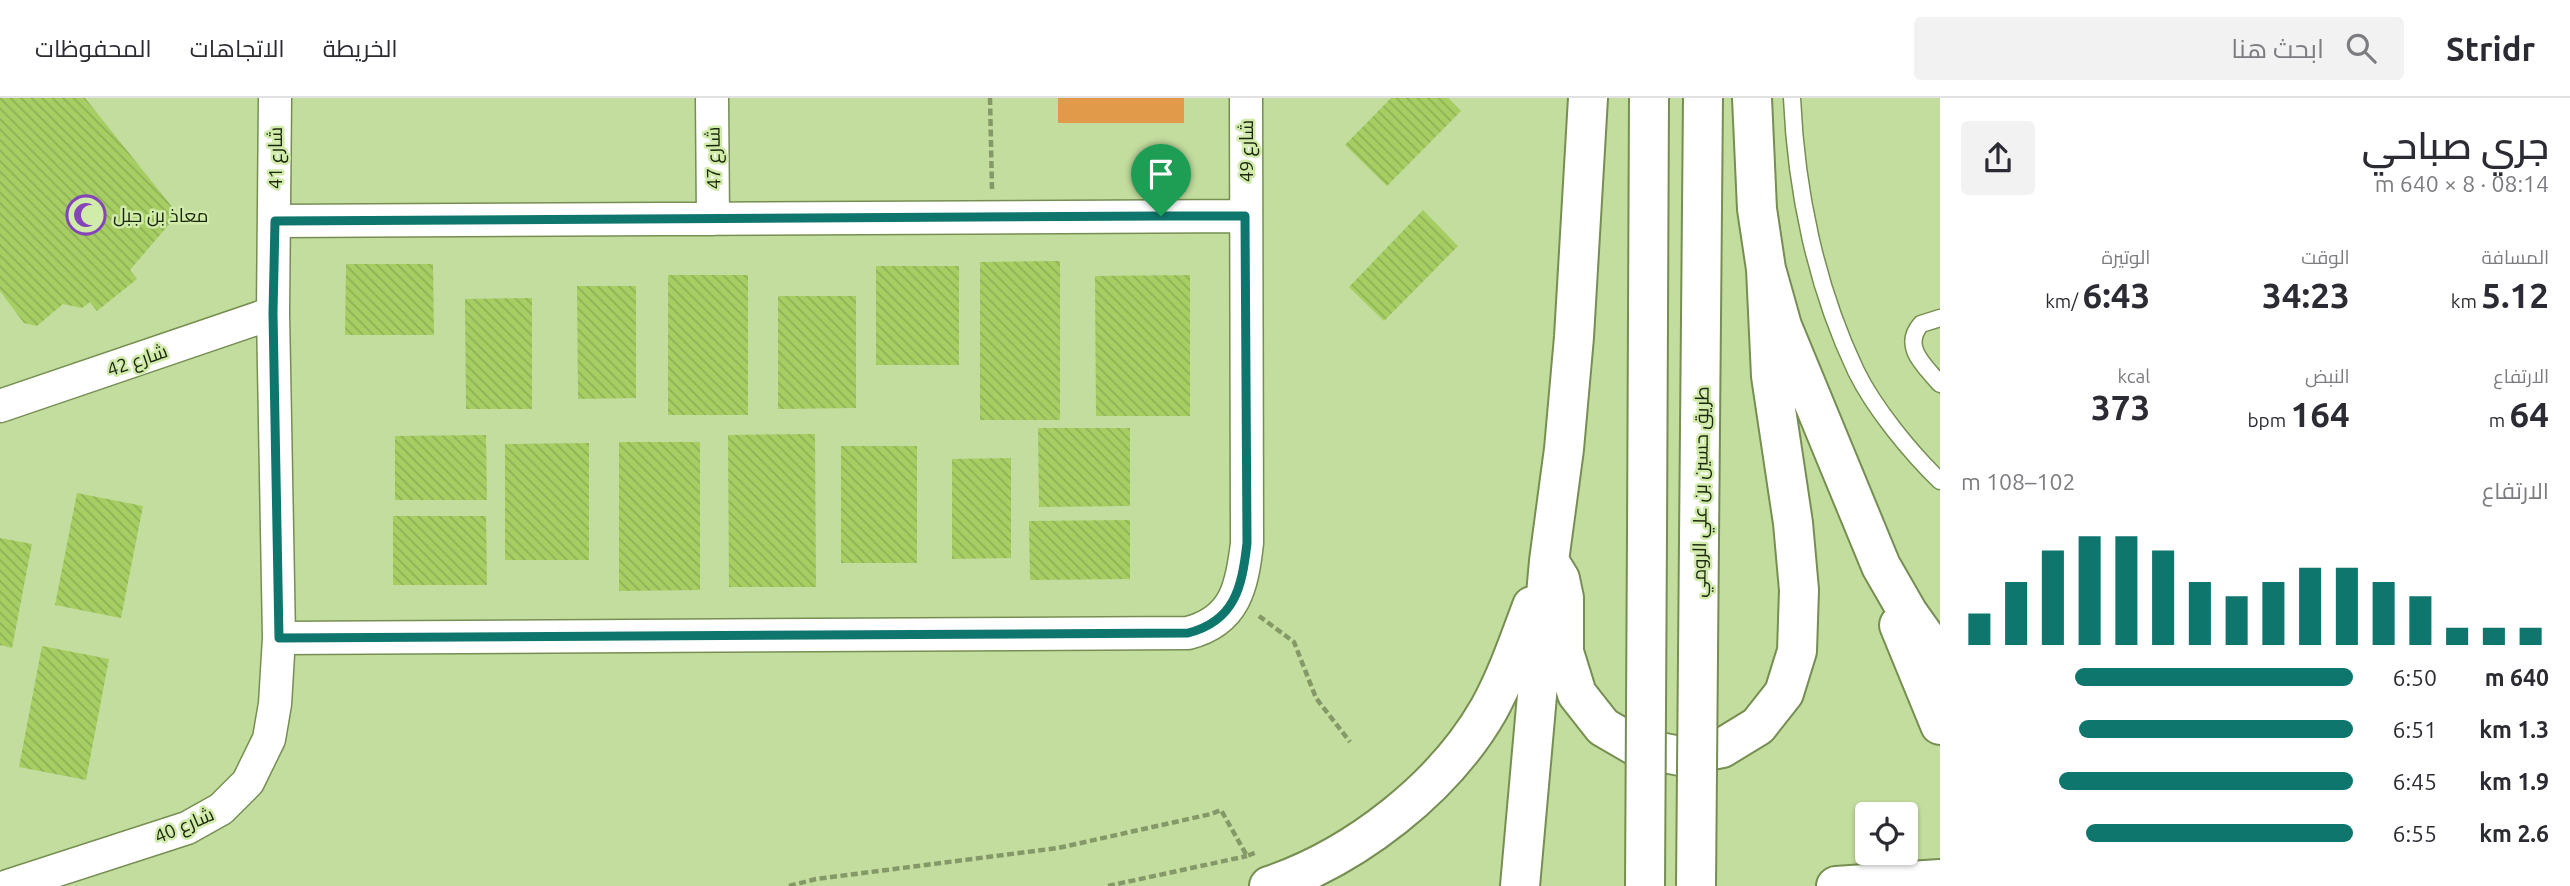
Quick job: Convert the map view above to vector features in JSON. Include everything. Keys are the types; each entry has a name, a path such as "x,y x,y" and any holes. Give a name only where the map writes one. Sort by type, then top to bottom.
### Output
{"highway":[{"path":"1520,886 1549,561 1564,449 1574,337 1588,98"},
{"path":"1645,886 1650,98"},
{"name":"طريق حسين بن علي الرومي","path":"1696,886 1703,98"},
{"path":"1549,561 1560,579 1564,598 1564,652 1577,694 1603,727 1639,748 1680,756 1722,748 1758,726 1784,694 1797,651 1799,590 1793,523 1771,376 1766,269 1757,209 1752,98"},
{"path":"1766,269 1782,326 1881,566 1908,648 1940,725"},
{"path":"1269,886 1311,870 1352,847 1390,820 1446,766 1488,711 1507,674 1549,561"},
{"path":"1881,566 1908,613 1940,658"},
{"path":"1836,886 1940,879"}],"street":[{"name":"شارع 41","path":"275,98 273,313 279,638"},
{"name":"شارع 47","path":"712,98 713,219"},
{"name":"شارع 49","path":"1228,608 1243,577 1247,543 1246,98"},
{"path":"275,221 1245,216"},
{"name":"شارع 42","path":"0,406 273,313"},
{"path":"279,638 1188,633 1205,629 1228,608"},
{"name":"شارع 40","path":"8,886 187,828 221,809 248,782 269,739 275,704 279,638"}],"lane":[{"path":"1792,98 1804,204 1825,290 1840,332 1857,373 1903,440 1940,481"},
{"path":"1940,318 1921,324 1913,337 1918,358 1940,383"}],"path":[{"path":"990,98 993,217"},
{"path":"1228,608 1294,642 1316,698 1350,742"},
{"path":"789,886 816,880 1058,848 1221,810 1247,856"},
{"path":"1108,886 1247,856 1268,848"}],"shaded area":[{"path":"1058,98 1184,98 1184,123 1058,123"}],"building":[{"name":"معاذ بن جبل","path":"0,98 85,98 173,208 171,222 130,270 137,279 97,311 90,302 82,308 63,304 37,326 24,323 0,291"},
{"path":"1391,98 1448,98 1461,111 1387,186 1345,145"},
{"path":"1423,210 1458,246 1384,321 1349,287"},
{"path":"1060,261 1060,420 980,420 980,262"},
{"path":"346,264 433,264 434,335 345,335"},
{"path":"876,266 959,266 959,365 876,365"},
{"path":"668,275 748,275 748,415 668,415"},
{"path":"1190,275 1190,416 1096,416 1095,276"},
{"path":"577,286 636,286 636,398 578,399"},
{"path":"778,296 856,296 856,408 778,409"},
{"path":"532,298 532,409 466,409 465,299"},
{"path":"1038,428 1130,428 1130,506 1039,507"},
{"path":"815,434 816,587 729,587 728,435"},
{"path":"486,435 487,500 395,500 395,436"},
{"path":"619,442 700,442 700,590 619,591"},
{"path":"589,443 589,560 505,560 505,444"},
{"path":"841,446 917,446 917,563 841,563"},
{"path":"1011,458 1011,558 952,559 952,459"},
{"path":"77,493 143,506 121,618 55,605"},
{"path":"393,516 486,516 487,585 393,585"},
{"path":"1130,520 1130,579 1030,580 1029,521"},
{"path":"0,538 32,544 12,648 0,645"},
{"path":"42,646 109,659 86,780 19,767"}],"place":[{"name":"معاذ بن جبل","path":"86,215"}],"route":[{"path":"1161,216 1245,216 1247,543 1243,577 1234,598 1222,618 1205,629 1188,633 279,638 273,313 275,221 1161,216"}]}
